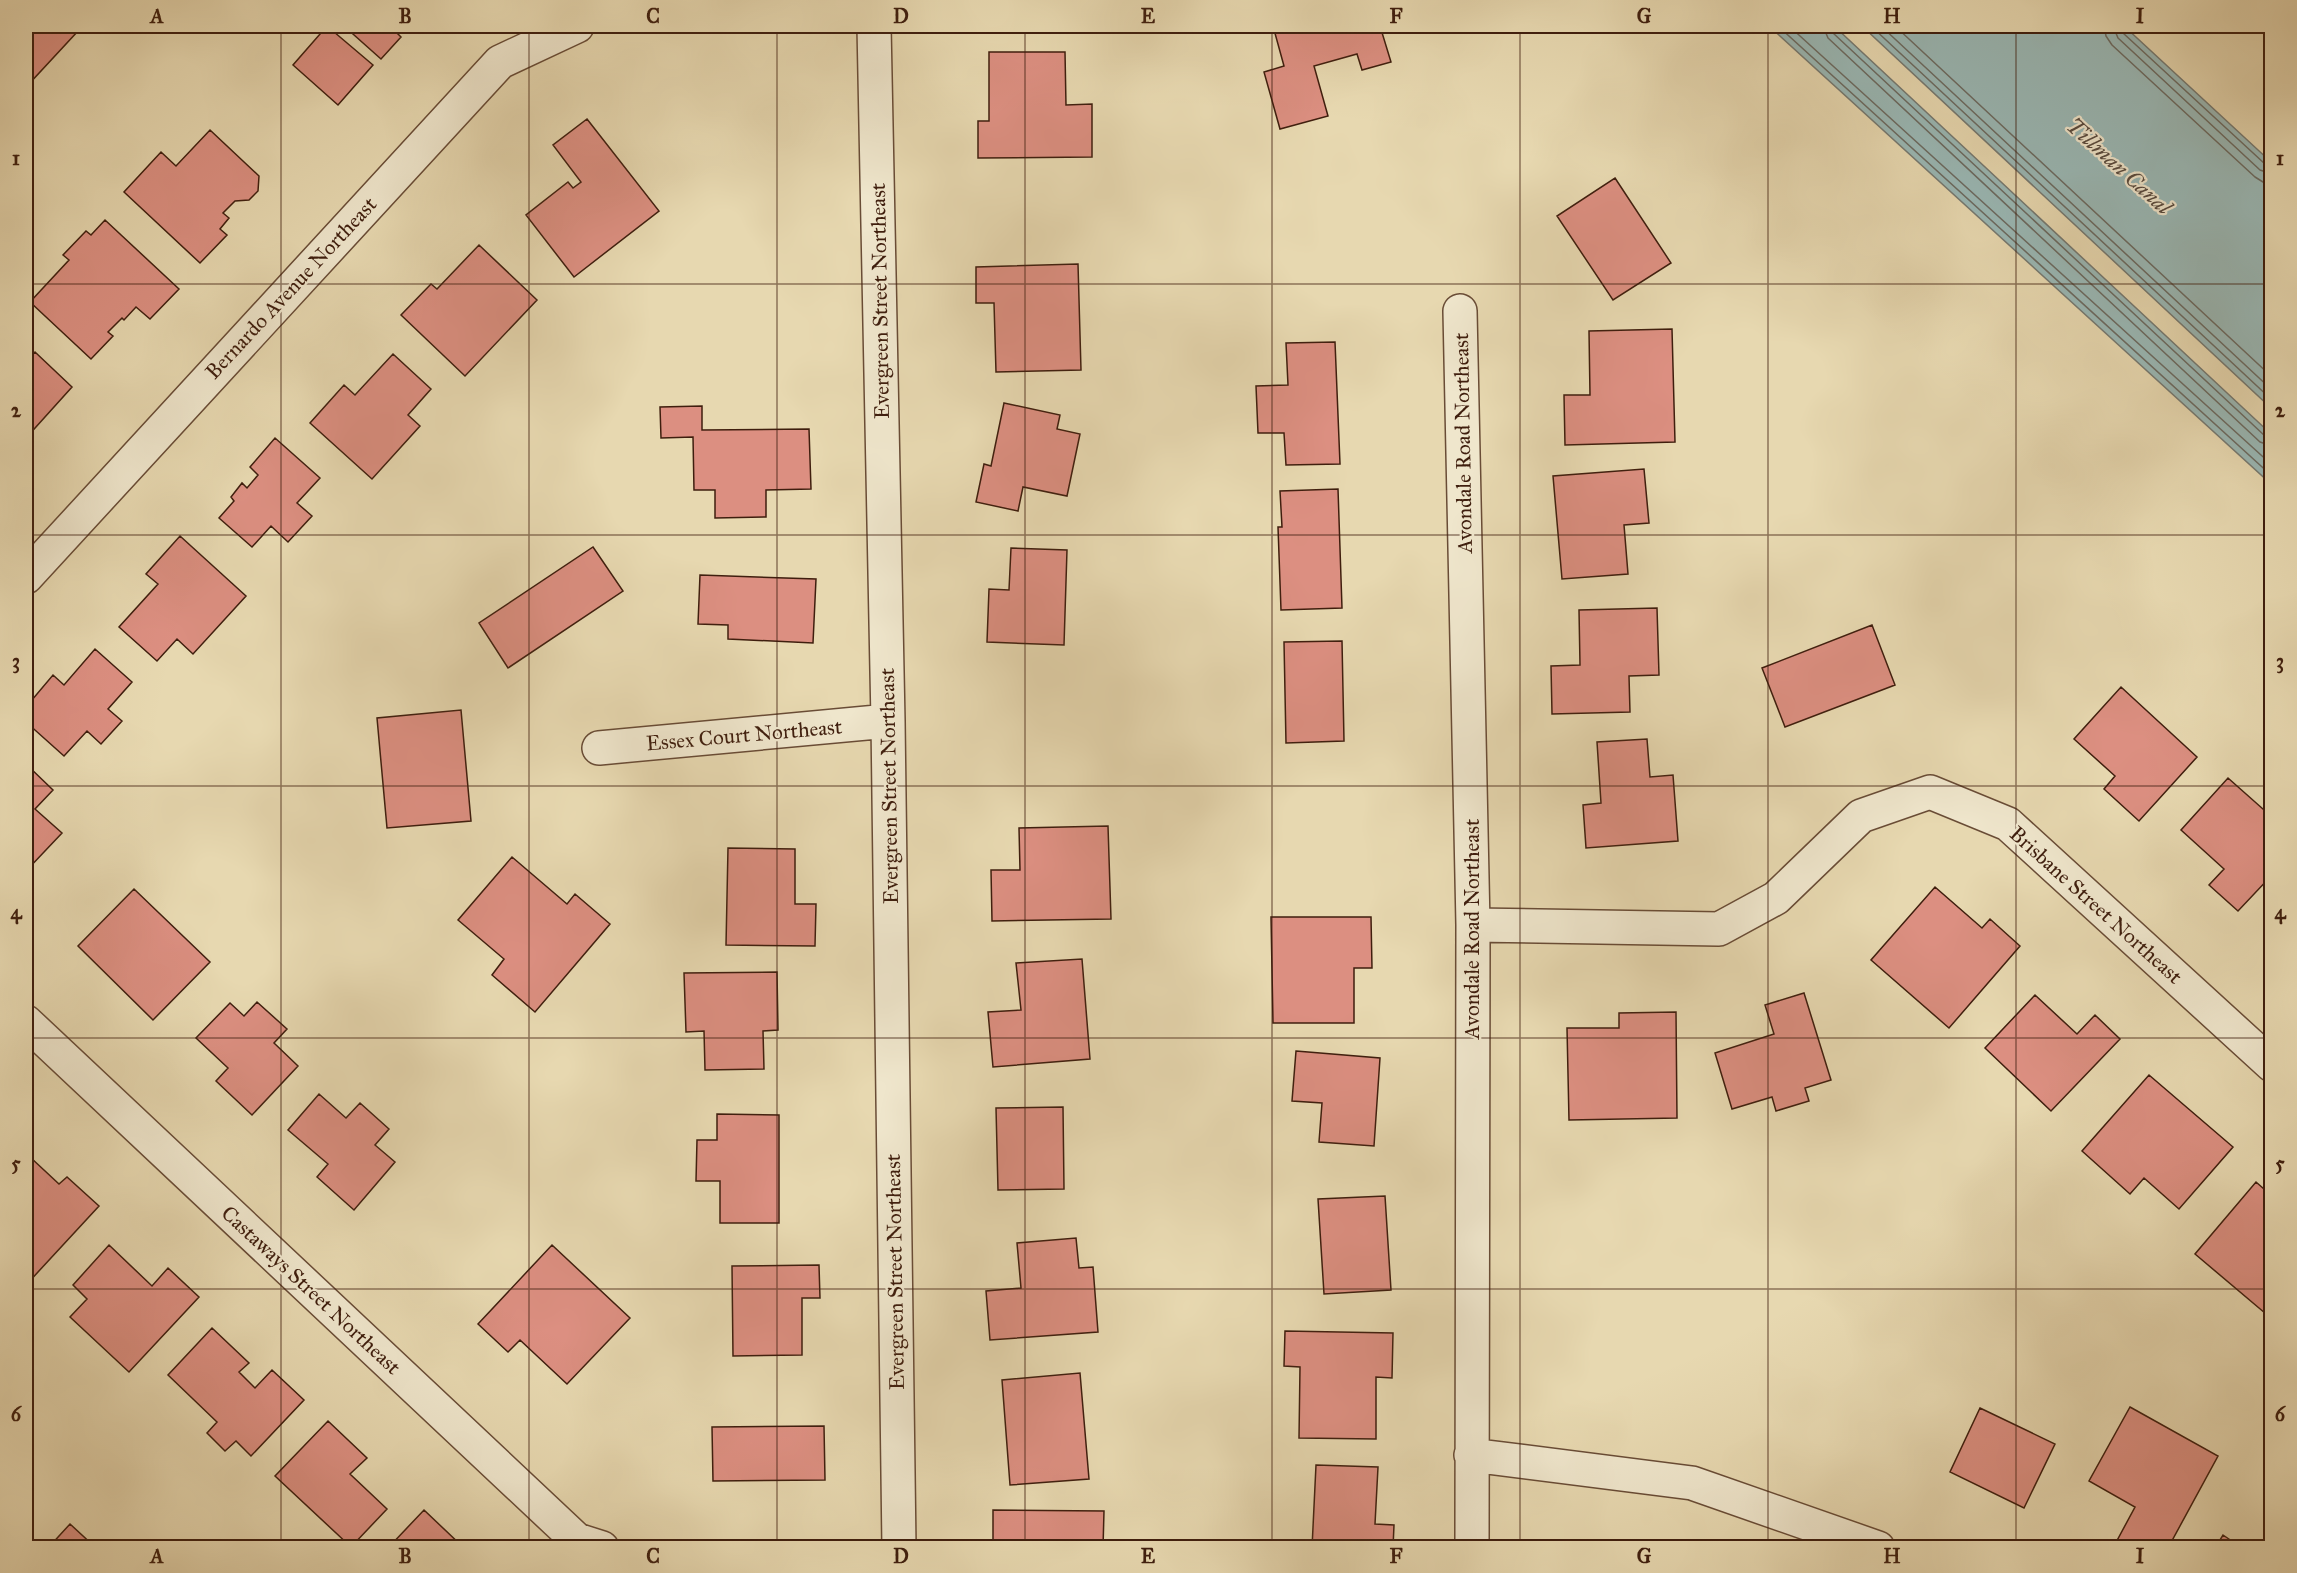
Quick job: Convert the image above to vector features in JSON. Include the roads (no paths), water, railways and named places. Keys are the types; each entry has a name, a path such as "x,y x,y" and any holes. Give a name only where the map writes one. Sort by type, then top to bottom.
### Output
{"street":[{"name":"Bernardo Avenue Northeast","path":"26,577 500,62 577,26"},
{"name":"Evergreen Street Northeast","path":"874,26 888,721 899,1548"},
{"name":"Avondale Road Northeast","path":"1460,311 1473,925 1472,1548"},
{"name":"Essex Court Northeast","path":"599,748 888,721"},
{"name":"Brisbane Street Northeast","path":"1473,925 1719,929 1776,898 1861,816 1929,792 2008,824 2271,1065"},
{"name":"Castaways Street Northeast","path":"26,1022 577,1540 602,1548"},
{"path":"1471,1455 1692,1483 1878,1548"}],"water":[{"path":"1769,26 1834,26 2271,434 2271,484"},
{"name":"Tillman Canal","path":"1862,26 2124,26 2271,162 2271,408"}]}
